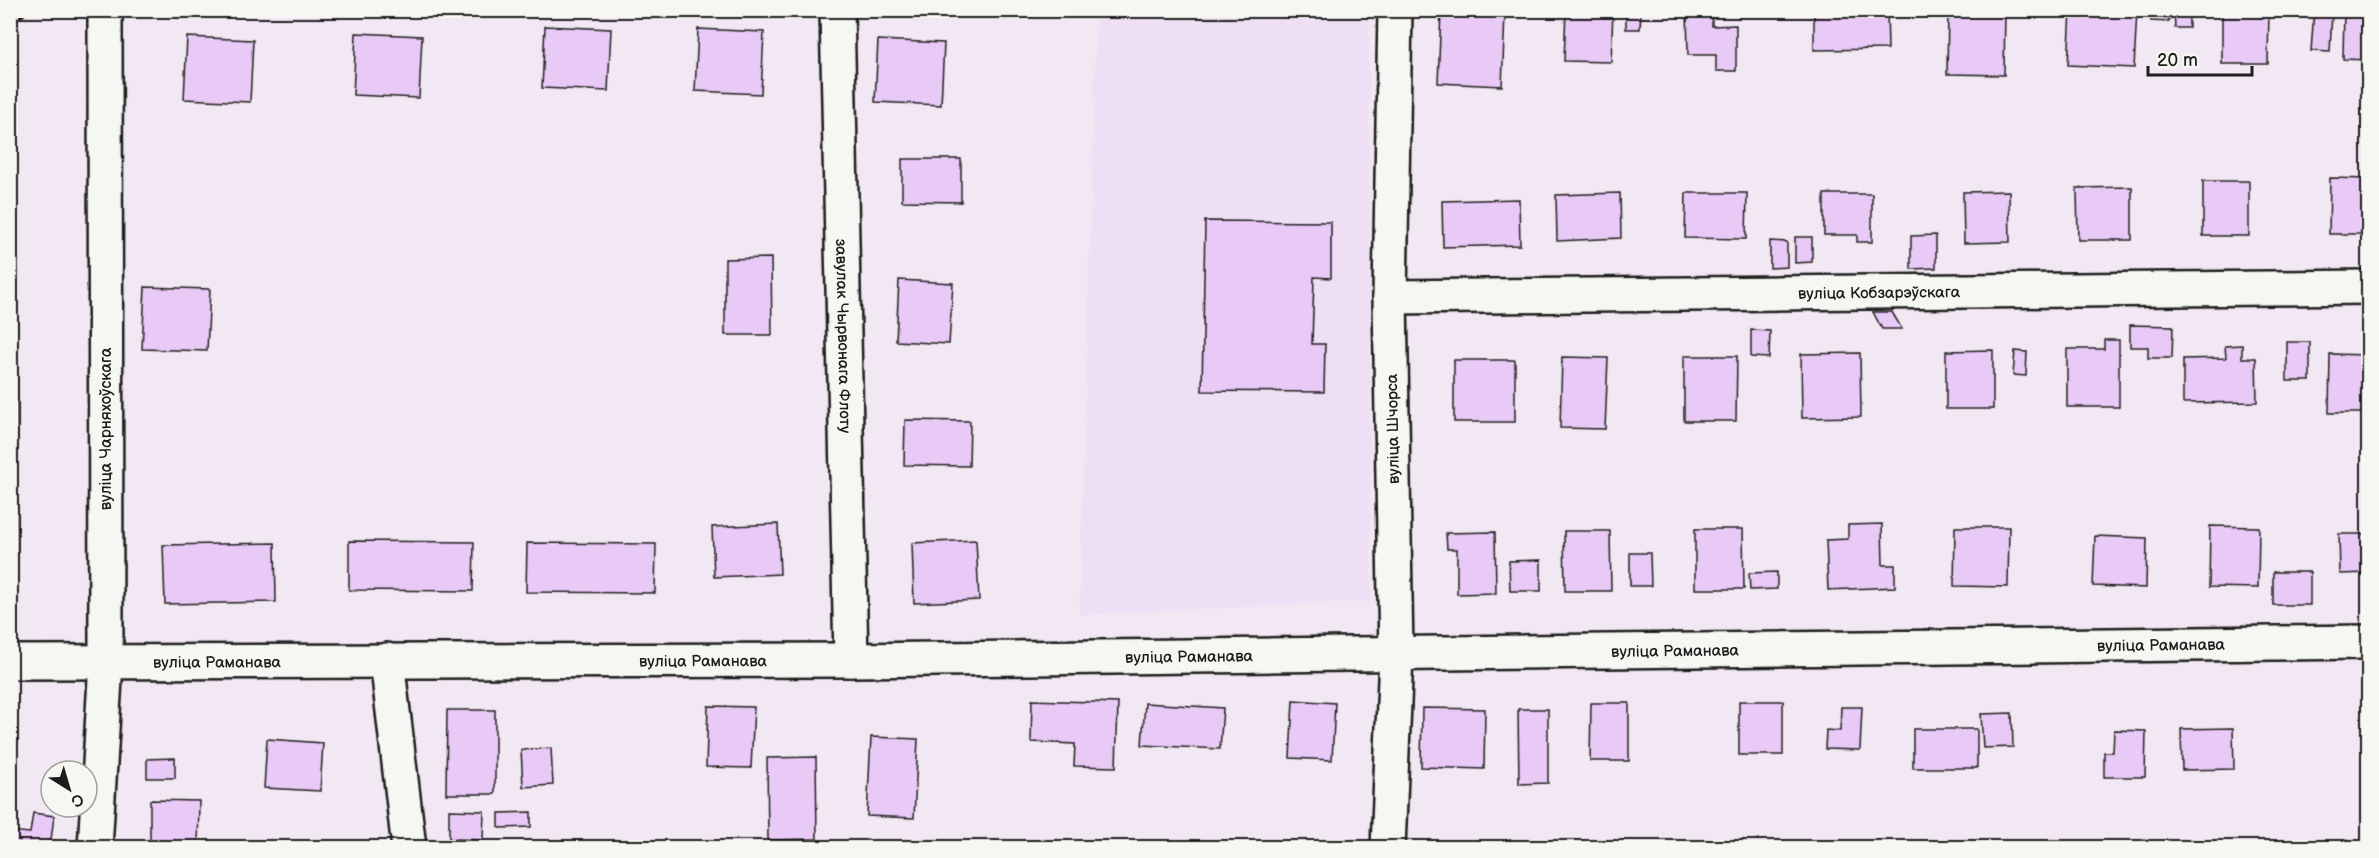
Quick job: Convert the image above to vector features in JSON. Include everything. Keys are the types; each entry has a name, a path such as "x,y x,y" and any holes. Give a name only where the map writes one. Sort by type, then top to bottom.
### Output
{"street":[{"name":"вуліца Чарняхоўскага","path":"94,848 106,662 105,10"},
{"name":"завулак Чырвонага Флоту","path":"837,10 850,660"},
{"name":"вуліца Шчорса","path":"1388,848 1396,655 1390,297 1395,10"},
{"name":"вуліца Кобзарэўскага","path":"1390,297 2368,287"},
{"name":"вуліца Раманава","path":"10,662 850,660 2368,642"},
{"path":"387,660 409,848"}],"path":[{"path":"10,22 31,10"}],"shaded area":[{"path":"1146,10 1369,11 1371,601 1079,615 1096,20"}],"building":[{"path":"1566,10 1613,11 1611,62 1564,61"},
{"path":"1626,10 1641,10 1640,29 1626,29"},
{"path":"1687,10 1712,10 1712,26 1736,25 1736,71 1716,71 1716,55 1688,55"},
{"path":"1814,10 1887,10 1888,49 1814,50"},
{"path":"1948,10 2005,10 2004,75 1947,74"},
{"path":"2071,10 2137,10 2134,68 2068,65"},
{"path":"2151,10 2169,10 2169,22 2151,21"},
{"path":"2174,10 2189,10 2189,28 2175,28"},
{"path":"2222,10 2269,10 2268,64 2222,64"},
{"path":"2314,10 2332,10 2330,52 2311,51"},
{"path":"2344,10 2368,10 2368,60 2343,59"},
{"path":"1441,11 1505,14 1502,86 1438,83"},
{"path":"545,26 611,29 608,91 542,88"},
{"path":"698,29 764,32 761,94 695,91"},
{"path":"356,33 422,36 419,98 353,95"},
{"path":"187,37 253,40 250,102 184,99"},
{"path":"878,40 944,43 941,105 875,102"},
{"path":"902,159 961,159 961,202 902,201"},
{"path":"2330,178 2368,179 2368,234 2329,234"},
{"path":"2203,181 2249,181 2249,236 2203,236"},
{"path":"2132,187 2132,240 2078,240 2077,188"},
{"path":"2009,191 2010,242 1964,243 1963,192"},
{"path":"1620,193 1621,238 1557,241 1556,195"},
{"path":"1686,193 1747,193 1746,239 1685,238"},
{"path":"1824,194 1872,194 1872,242 1857,242 1857,235 1824,235"},
{"path":"1519,199 1520,245 1443,247 1442,201"},
{"path":"1205,221 1331,222 1331,278 1314,277 1312,344 1325,344 1324,392 1202,391"},
{"path":"1936,235 1936,268 1911,269 1911,236"},
{"path":"1795,237 1812,237 1812,262 1795,263"},
{"path":"1770,241 1787,242 1787,267 1770,268"},
{"path":"771,258 772,335 725,335 725,259"},
{"path":"899,280 953,283 949,344 896,341"},
{"path":"145,287 210,289 207,351 142,349"},
{"path":"1873,312 1892,312 1902,329 1882,329"},
{"path":"10,321 16,321 15,599 10,599"},
{"path":"2130,325 2173,326 2172,358 2148,358 2148,347 2130,347"},
{"path":"1751,330 1770,331 1769,358 1751,357"},
{"path":"2104,340 2119,340 2119,407 2067,407 2067,349 2104,349"},
{"path":"2287,342 2310,342 2310,381 2287,381"},
{"path":"2242,345 2242,358 2256,358 2257,402 2183,403 2183,359 2226,358 2225,346"},
{"path":"1993,350 1993,409 1946,409 1946,351"},
{"path":"2015,351 2027,352 2026,376 2013,375"},
{"path":"1860,353 1861,417 1802,418 1801,354"},
{"path":"2330,354 2368,355 2368,413 2329,413"},
{"path":"1684,356 1737,356 1736,421 1684,421"},
{"path":"1562,357 1608,358 1605,429 1560,428"},
{"path":"1454,360 1515,360 1515,422 1454,422"},
{"path":"905,420 970,421 969,466 904,465"},
{"path":"778,524 780,574 714,577 712,527"},
{"path":"1882,524 1883,565 1895,565 1895,587 1828,590 1826,540 1848,539 1848,525"},
{"path":"2210,526 2259,527 2258,588 2209,587"},
{"path":"1955,527 2009,527 2008,587 1954,586"},
{"path":"1695,529 1743,529 1744,589 1695,589"},
{"path":"1564,531 1610,531 1611,591 1565,591"},
{"path":"1495,532 1496,593 1457,594 1457,549 1447,549 1446,533"},
{"path":"2339,534 2368,534 2368,573 2340,574"},
{"path":"2095,536 2147,538 2146,588 2093,586"},
{"path":"976,540 979,600 914,603 912,543"},
{"path":"349,541 474,542 473,591 349,590"},
{"path":"275,543 276,602 165,604 163,545"},
{"path":"527,543 656,544 655,593 526,592"},
{"path":"1630,553 1650,553 1651,586 1630,586"},
{"path":"1541,560 1541,591 1510,591 1509,561"},
{"path":"1777,572 1777,589 1750,590 1749,573"},
{"path":"2273,572 2310,572 2310,605 2273,605"},
{"path":"1032,700 1118,703 1116,767 1074,766 1075,744 1031,742"},
{"path":"1293,700 1335,703 1332,760 1290,758"},
{"path":"1739,701 1783,701 1783,755 1739,755"},
{"path":"1145,703 1223,708 1220,749 1142,745"},
{"path":"1591,703 1629,703 1629,761 1590,761"},
{"path":"708,706 754,707 751,768 706,767"},
{"path":"1841,707 1862,707 1860,750 1825,749 1826,730 1840,731"},
{"path":"1422,708 1485,709 1484,769 1421,767"},
{"path":"1518,709 1548,709 1548,783 1519,784"},
{"path":"447,710 495,710 495,794 446,794"},
{"path":"2012,713 2013,747 1983,748 1981,714"},
{"path":"2233,728 2234,769 2182,770 2181,729"},
{"path":"1913,729 1977,729 1977,768 1913,768"},
{"path":"2114,730 2146,731 2145,777 2104,777 2104,752 2113,752"},
{"path":"871,737 918,739 914,818 867,816"},
{"path":"267,739 323,743 320,791 264,788"},
{"path":"551,748 553,785 523,787 521,750"},
{"path":"816,757 817,839 768,840 767,758"},
{"path":"175,758 175,778 147,778 147,759"},
{"path":"150,800 199,801 198,848 150,848"},
{"path":"449,810 484,811 483,840 449,839"},
{"path":"531,812 531,827 499,828 499,813"},
{"path":"33,813 39,814 39,819 54,819 50,848 10,848 10,831 30,833"}]}
